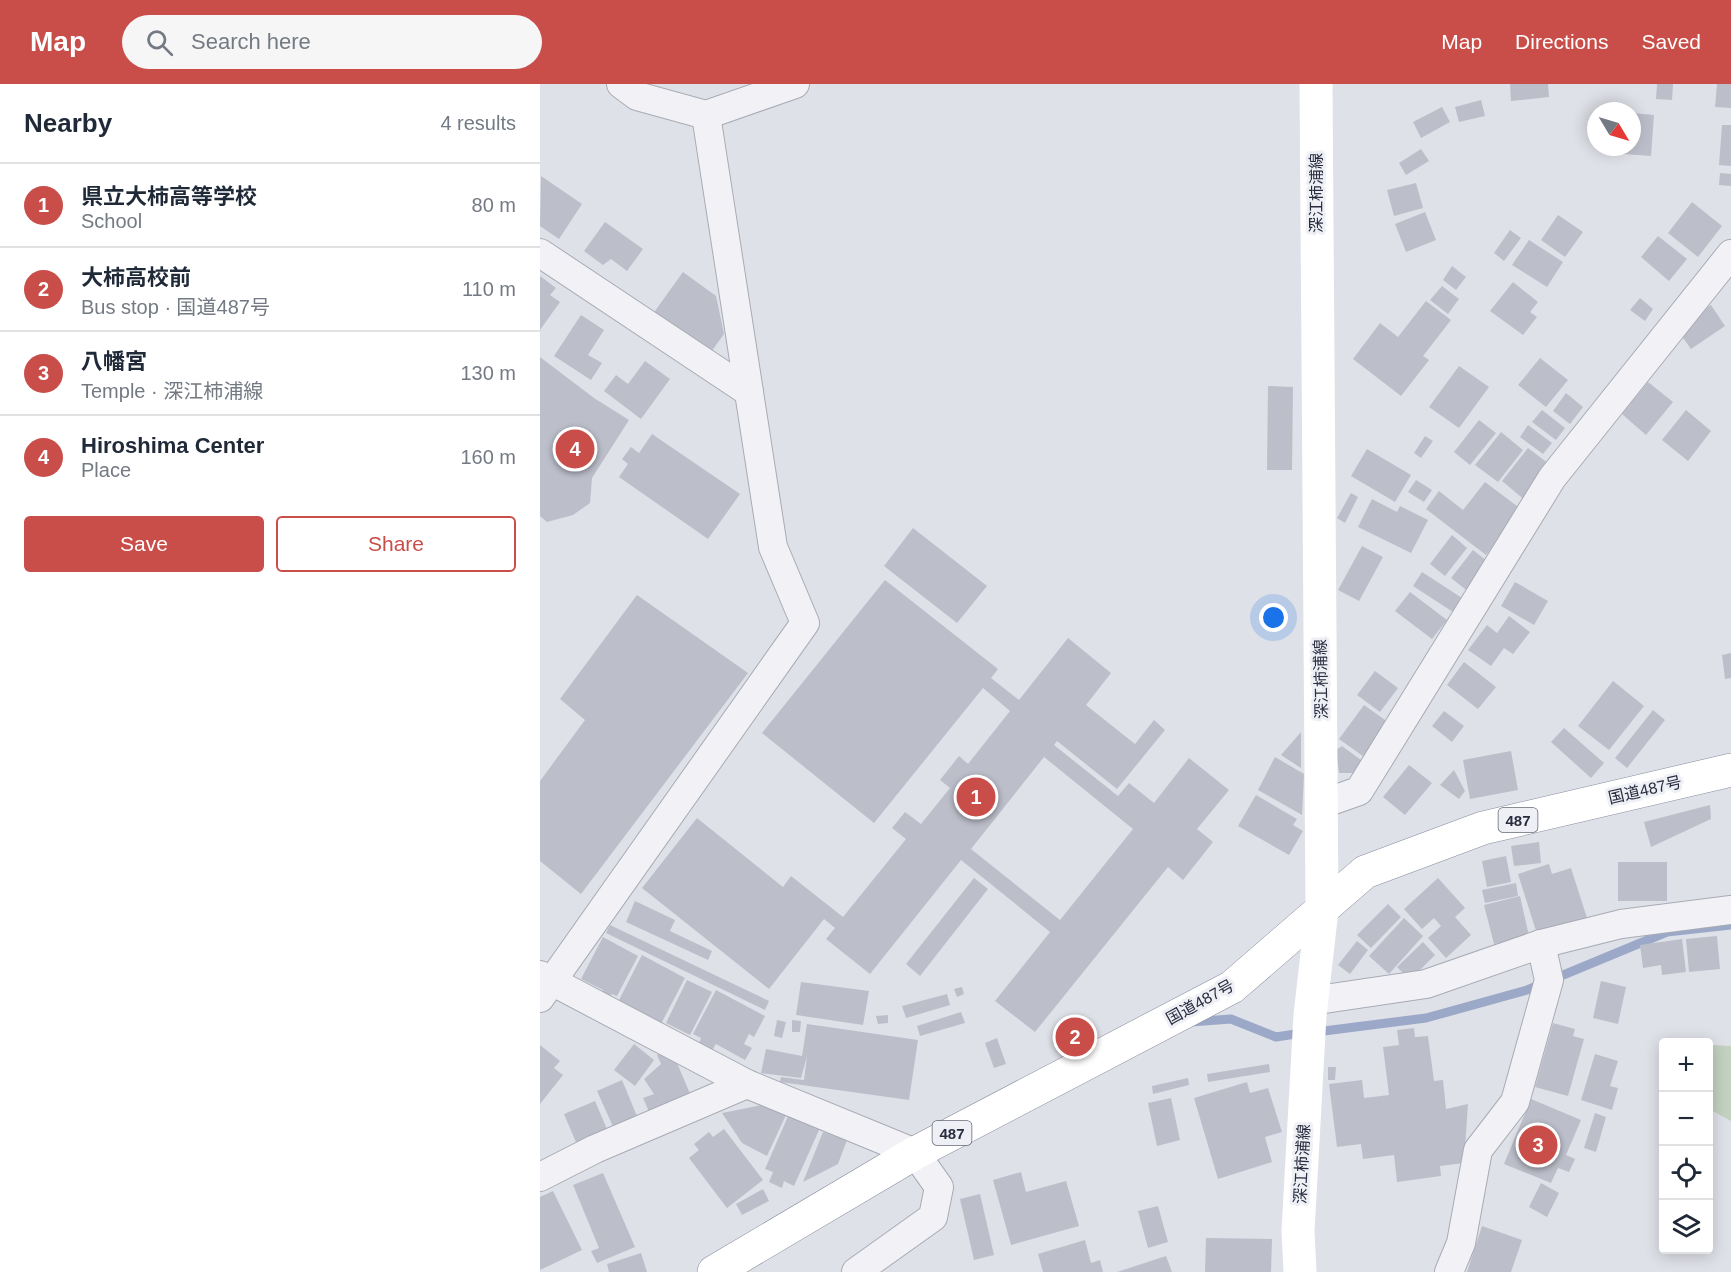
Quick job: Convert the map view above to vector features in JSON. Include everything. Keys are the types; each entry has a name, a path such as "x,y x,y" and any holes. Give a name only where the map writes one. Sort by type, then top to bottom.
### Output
{"main road":[{"name":"深江柿浦線","path":"1300,1272 1298,1231 1308,1053 1322,910 1316,84"},
{"name":"国道487号","path":"714,1272 915,1153 1232,987 1365,872 1483,828 1731,770"}],"street":[{"path":"621,84 637,96 706,115 795,84"},
{"path":"706,115 772,547 805,623 543,985 747,1084 915,1153 939,1187 933,1217 856,1272"},
{"path":"540,253 749,392"},
{"path":"1322,804 1359,791 1552,478 1731,254"},
{"path":"1311,1008 1426,984 1541,944 1621,924 1731,910"},
{"path":"1449,1272 1461,1243 1478,1150 1515,1102 1549,980 1541,944"},
{"path":"540,1177 595,1149 747,1084"}],"green space":[{"path":"1713,1045 1731,1046 1731,1121 1713,1111"}],"building":[{"path":"1510,84 1548,84 1549,97 1511,101"},
{"path":"1657,84 1673,84 1672,100 1656,99"},
{"path":"1717,84 1731,84 1731,108 1715,107"},
{"path":"1481,100 1485,116 1459,122 1455,107"},
{"path":"1442,107 1450,122 1421,138 1413,122"},
{"path":"1641,114 1654,115 1651,156 1641,155"},
{"path":"1722,125 1731,125 1731,166 1719,165"},
{"path":"1421,149 1429,161 1406,175 1399,163"},
{"path":"1720,173 1731,174 1731,186 1719,185"},
{"path":"541,176 582,204 559,239 540,226"},
{"path":"1416,183 1423,208 1394,216 1387,190"},
{"path":"1692,202 1722,226 1698,257 1668,233"},
{"path":"1425,212 1436,240 1406,252 1395,224"},
{"path":"1558,215 1583,232 1565,257 1541,240"},
{"path":"605,222 643,249 627,271 611,259 603,265 584,251"},
{"path":"1510,230 1521,238 1504,261 1494,253"},
{"path":"1658,236 1687,259 1669,281 1641,257"},
{"path":"1529,240 1563,262 1547,287 1512,265"},
{"path":"1452,266 1466,277 1456,290 1443,280"},
{"path":"683,272 716,296 724,334 706,359 650,318"},
{"path":"540,276 556,288 550,295 560,302 540,330"},
{"path":"1513,282 1538,302 1530,312 1537,317 1523,335 1490,311"},
{"path":"1442,286 1459,299 1448,314 1430,300"},
{"path":"1640,298 1653,309 1645,321 1630,310"},
{"path":"1426,301 1451,320 1423,356 1429,360 1401,396 1353,359 1380,323 1398,337"},
{"path":"1711,305 1725,326 1691,349 1676,328"},
{"path":"581,315 604,330 588,355 602,363 591,380 554,356"},
{"path":"540,357 594,398 629,420 592,478 590,503 573,515 547,522 540,516"},
{"path":"1540,358 1568,380 1546,407 1518,385"},
{"path":"645,361 670,379 641,419 604,391 616,375 628,384"},
{"path":"1459,366 1489,387 1459,428 1429,407"},
{"path":"1648,382 1673,402 1646,435 1622,414"},
{"path":"1268,386 1293,387 1292,470 1267,470"},
{"path":"1566,393 1583,407 1570,424 1553,411"},
{"path":"1542,410 1565,428 1556,440 1532,422"},
{"path":"1686,410 1711,431 1688,461 1662,440"},
{"path":"1479,420 1496,433 1470,465 1454,452"},
{"path":"1528,425 1552,443 1543,454 1520,437"},
{"path":"1501,432 1523,450 1498,482 1475,465"},
{"path":"652,434 740,494 708,539 619,477 628,464 622,459 631,447 639,453"},
{"path":"1425,436 1433,441 1421,458 1414,453"},
{"path":"1528,448 1553,467 1526,501 1502,481"},
{"path":"1367,449 1411,475 1395,502 1351,476"},
{"path":"1416,480 1432,490 1424,502 1408,492"},
{"path":"1485,482 1521,509 1486,555 1426,509 1439,491 1463,510"},
{"path":"1351,493 1358,497 1345,523 1337,518"},
{"path":"1372,499 1397,512 1400,506 1428,520 1411,553 1358,527"},
{"path":"913,528 987,586 957,623 884,566"},
{"path":"1452,535 1467,548 1445,576 1430,564"},
{"path":"1362,546 1383,557 1359,601 1338,590"},
{"path":"1473,550 1492,565 1470,593 1451,578"},
{"path":"1422,572 1462,598 1453,612 1413,586"},
{"path":"885,580 998,669 991,678 1019,700 1068,638 1111,673 1086,705 1135,744 1154,720 1165,730 1117,789 1057,741 1054,745 1118,796 1129,783 1154,803 1189,758 1229,790 1197,829 1213,842 1183,880 1168,867 1035,1032 995,1001 1050,932 961,860 870,974 826,939 835,928 824,919 769,989 642,888 697,818 783,887 791,876 843,917 906,839 892,828 905,812 921,824 950,788 940,780 959,756 968,764 1010,711 983,688 874,823 762,733","holes":["1044,757 1133,829 1060,920 971,849"]},
{"path":"1515,582 1548,601 1534,625 1501,606"},
{"path":"1410,592 1447,620 1432,639 1395,611"},
{"path":"637,595 748,673 581,894 540,861 540,781 585,720 560,699"},
{"path":"1509,616 1530,632 1513,654 1504,648 1491,666 1468,650 1487,625 1497,633"},
{"path":"1731,653 1731,678 1725,679 1722,655"},
{"path":"1464,662 1496,687 1478,709 1447,685"},
{"path":"1375,671 1398,688 1380,712 1357,695"},
{"path":"1613,681 1644,706 1609,750 1578,726"},
{"path":"1364,705 1392,725 1367,759 1339,739"},
{"path":"1653,710 1665,720 1627,768 1615,758"},
{"path":"1444,711 1464,726 1452,742 1432,726"},
{"path":"1564,728 1604,763 1591,778 1551,742"},
{"path":"1301,732 1301,768 1281,755"},
{"path":"1342,746 1365,763 1358,773 1339,773 1336,750"},
{"path":"1511,751 1518,790 1470,799 1463,760"},
{"path":"1275,757 1304,774 1302,815 1258,790"},
{"path":"1409,765 1432,783 1405,815 1383,797"},
{"path":"1454,770 1465,791 1459,799 1440,785"},
{"path":"1256,795 1297,819 1293,825 1303,831 1289,855 1238,826"},
{"path":"1710,805 1711,819 1651,847 1644,822"},
{"path":"1539,842 1541,863 1514,866 1511,846"},
{"path":"1506,856 1511,882 1487,887 1482,861"},
{"path":"1618,862 1667,862 1667,901 1618,901"},
{"path":"1549,864 1552,874 1571,868 1587,918 1537,934 1518,874"},
{"path":"974,878 988,889 920,976 906,964"},
{"path":"1438,878 1465,908 1455,917 1471,935 1446,958 1428,938 1441,926 1434,918 1422,929 1404,909"},
{"path":"1516,883 1518,896 1485,903 1482,890"},
{"path":"1520,896 1529,936 1494,944 1484,905"},
{"path":"635,901 675,920 670,931 712,951 708,960 626,922"},
{"path":"1388,904 1401,917 1371,948 1357,935"},
{"path":"1404,918 1423,936 1389,974 1369,956"},
{"path":"610,925 769,1001 765,1010 606,933"},
{"path":"1717,936 1720,969 1689,972 1686,939"},
{"path":"603,937 638,956 617,996 612,994 608,1000 600,995 603,990 581,979"},
{"path":"1682,939 1686,972 1662,975 1661,965 1643,968 1640,945"},
{"path":"1357,941 1368,950 1350,974 1338,965"},
{"path":"1423,942 1435,955 1410,980 1397,967"},
{"path":"642,955 685,978 661,1024 618,1002"},
{"path":"687,980 712,992 690,1035 666,1023"},
{"path":"1601,981 1626,987 1618,1024 1593,1018"},
{"path":"801,982 869,991 863,1025 796,1015"},
{"path":"962,987 964,994 957,997 954,989"},
{"path":"716,990 765,1016 754,1037 749,1034 744,1044 752,1048 745,1060 716,1044 712,1050 699,1043 701,1038 693,1034"},
{"path":"947,994 950,1005 906,1018 902,1006"},
{"path":"961,1012 965,1023 920,1036 917,1026"},
{"path":"888,1015 888,1023 878,1024 876,1016"},
{"path":"777,1020 786,1022 782,1038 774,1036"},
{"path":"792,1020 801,1021 800,1032 792,1032"},
{"path":"1553,1023 1575,1029 1573,1036 1584,1039 1568,1096 1535,1087"},
{"path":"807,1024 918,1040 909,1100 780,1082 781,1077 804,1080 807,1056 801,1078 761,1073 766,1049 802,1056"},
{"path":"1414,1028 1415,1037 1428,1036 1434,1081 1443,1080 1446,1109 1468,1104 1464,1163 1440,1166 1441,1176 1397,1182 1394,1155 1363,1159 1361,1144 1337,1147 1329,1084 1362,1080 1364,1098 1389,1095 1383,1047 1399,1045 1397,1030"},
{"path":"997,1038 1006,1064 994,1068 985,1043"},
{"path":"634,1044 654,1060 635,1086 614,1070"},
{"path":"540,1045 560,1061 554,1068 563,1075 540,1104"},
{"path":"664,1052 667,1059 674,1056 691,1096 650,1114 643,1098 654,1094 644,1079 661,1064 657,1055"},
{"path":"1595,1054 1618,1061 1610,1086 1618,1088 1612,1110 1581,1100"},
{"path":"1269,1064 1270,1072 1208,1082 1207,1074"},
{"path":"1328,1067 1336,1067 1335,1080 1328,1080"},
{"path":"1188,1078 1189,1085 1153,1094 1152,1086"},
{"path":"622,1080 639,1121 615,1131 597,1091"},
{"path":"1247,1082 1250,1093 1268,1088 1282,1132 1265,1137 1272,1162 1218,1179 1194,1098"},
{"path":"1171,1098 1180,1140 1157,1146 1148,1103"},
{"path":"1531,1099 1581,1120 1566,1155 1575,1159 1569,1172 1558,1168 1551,1183 1504,1164"},
{"path":"595,1101 609,1134 578,1147 564,1114"},
{"path":"762,1105 786,1115 767,1156 742,1143 722,1113"},
{"path":"1595,1113 1606,1117 1596,1152 1584,1148"},
{"path":"789,1114 820,1128 794,1186 784,1181 782,1188 769,1182 773,1172 765,1169"},
{"path":"724,1129 763,1180 727,1208 689,1158 699,1150 694,1144 709,1132 713,1137"},
{"path":"823,1132 847,1140 838,1164 803,1182"},
{"path":"1021,1172 1026,1192 1066,1181 1079,1226 1011,1245 993,1180"},
{"path":"603,1173 635,1247 597,1263 591,1251 599,1248 573,1185"},
{"path":"1541,1183 1559,1193 1547,1217 1529,1207"},
{"path":"763,1189 769,1201 742,1215 736,1204"},
{"path":"553,1191 582,1250 540,1270 540,1197"},
{"path":"980,1194 994,1255 974,1260 960,1199"},
{"path":"1158,1206 1168,1242 1148,1248 1138,1211"},
{"path":"1482,1226 1522,1240 1511,1272 1467,1272"},
{"path":"1206,1238 1272,1239 1271,1272 1205,1272"},
{"path":"1085,1240 1091,1263 1100,1260 1103,1272 1043,1272 1038,1254"},
{"path":"641,1253 647,1272 609,1272 607,1264"},
{"path":"1166,1256 1172,1272 1117,1272"}],"waterway":[{"path":"1316,1032 1426,1018 1527,990 1667,932 1731,925"},
{"path":"1191,1022 1231,1019 1276,1037 1302,1033"}],"place":[{"name":"Hiroshima Center","path":"575,449"},
{"name":"県立大柿高等学校","path":"976,797"},
{"name":"大柿高校前","path":"1075,1037"},
{"name":"八幡宮","path":"1538,1145"}]}
